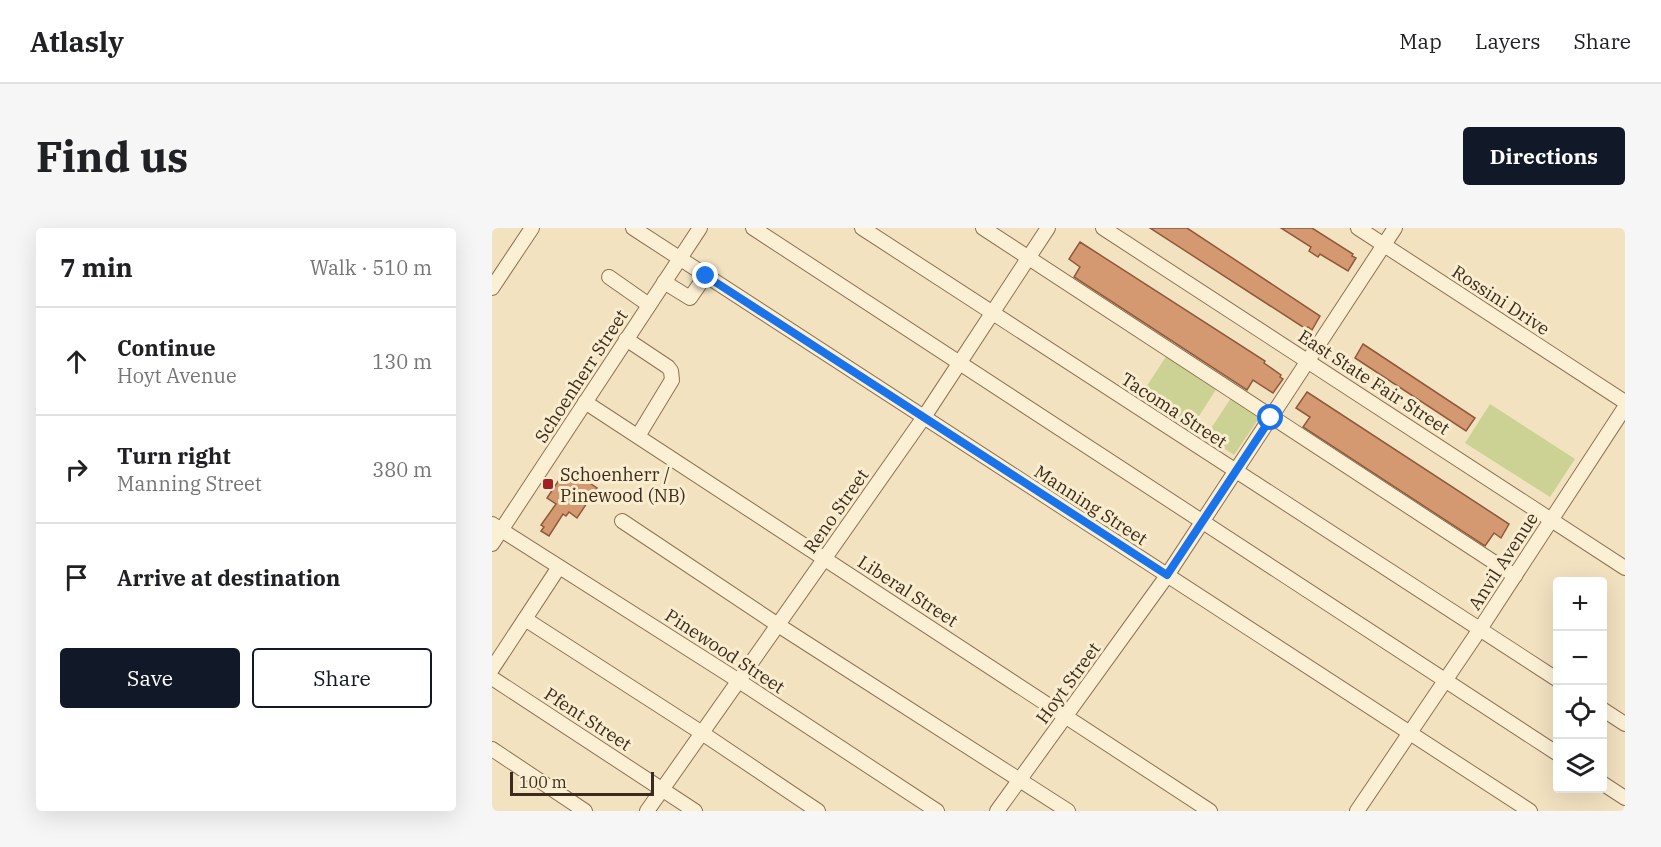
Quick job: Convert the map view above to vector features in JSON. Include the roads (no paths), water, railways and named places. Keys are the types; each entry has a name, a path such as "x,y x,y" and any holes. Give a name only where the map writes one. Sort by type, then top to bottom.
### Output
{"street":[{"path":"492,288 532,228"},
{"name":"Manning Street","path":"633,228 1530,811"},
{"name":"Schoenherr Street","path":"492,544 497,527 585,402 700,228"},
{"path":"753,228 1203,520 1553,751"},
{"name":"Tacoma Street","path":"862,228 1553,677"},
{"path":"983,228 1515,576"},
{"name":"Reno Street","path":"647,811 924,417 1048,228"},
{"name":"East State Fair Street","path":"1103,228 1625,568"},
{"name":"Rossini Drive","path":"1358,228 1625,405"},
{"name":"Hoyt Street","path":"997,811 1167,575 1395,228"},
{"path":"664,282 690,298 706,276"},
{"path":"609,277 649,305"},
{"path":"626,339 668,367 672,375 672,380 638,436"},
{"name":"Liberal Street","path":"585,402 1210,811"},
{"name":"Anvil Avenue","path":"1357,811 1515,576 1625,405"},
{"path":"622,521 778,625 1068,811"},
{"name":"Pinewood Street","path":"497,527 739,681 937,811"},
{"path":"492,669 559,567"},
{"path":"525,619 818,811"},
{"name":"Pfent Street","path":"492,678 695,811"},
{"path":"1607,712 1625,724"},
{"path":"492,749 585,811"},
{"path":"1607,786 1625,798"}],"place":[{"name":"Schoenherr / Pinewood (NB)","path":"548,484"}]}
